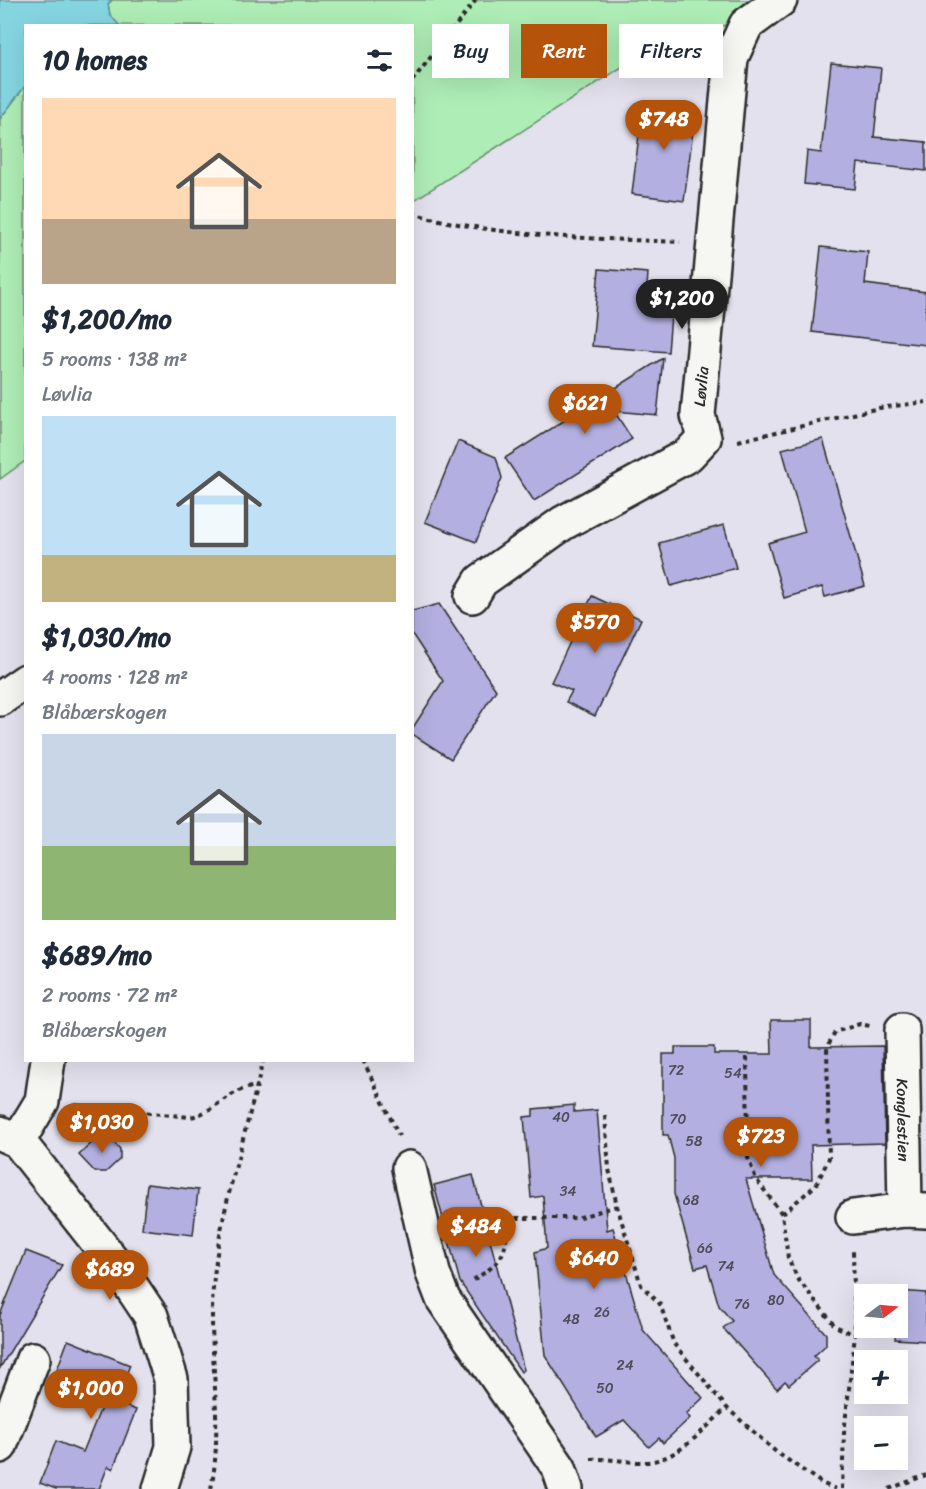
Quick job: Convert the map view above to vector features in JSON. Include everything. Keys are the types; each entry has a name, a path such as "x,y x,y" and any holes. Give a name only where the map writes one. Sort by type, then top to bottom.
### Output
{"street":[{"name":"Løvlia","path":"704,438 698,415 708,329 712,244 730,58 746,25 780,0"},
{"path":"472,596 482,581 563,523 688,456 704,438"},
{"path":"0,699 24,682"},
{"name":"Konglestien","path":"853,1217 916,1210 902,1030"},
{"path":"48,1062 42,1101 9,1137 123,1274 151,1316 171,1379 173,1448 160,1489"},
{"path":"409,1168 433,1273 443,1299 563,1478"},
{"path":"0,1446 33,1359"}],"path":[{"path":"414,78 476,0"},
{"path":"414,214 438,221 550,236 712,244"},
{"path":"704,438 718,445 879,408 926,402"},
{"path":"783,1214 816,1185 829,1158 827,1047 835,1032 860,1024 902,1030"},
{"path":"747,1058 748,1158 756,1179 783,1214 788,1258 798,1279 835,1326 854,1335"},
{"path":"211,1489 214,1449 213,1286 225,1215 263,1062"},
{"path":"364,1062 394,1121 409,1168"},
{"path":"42,1101 190,1117 206,1113 237,1090 258,1086"},
{"path":"605,1116 609,1169 617,1206 641,1285 660,1304 674,1344 727,1408 776,1452 823,1484 836,1489"},
{"path":"443,1299 496,1266 504,1253 507,1224 516,1218 577,1218 617,1206"},
{"path":"853,1217 854,1284"},
{"path":"842,1489 844,1433 855,1338"},
{"path":"563,1478 586,1460 604,1458 645,1462 660,1460 675,1453 727,1408"},
{"path":"889,1489 926,1475"}],"green space":[{"path":"112,0 758,0 738,20 723,26 723,24 619,24 619,69 607,76 607,24 521,24 521,78 605,78 414,200 414,24 118,24 110,15 108,4"},
{"path":"24,87 24,462 0,479 0,119"}],"water":[{"path":"0,0 112,0 108,4 110,15 118,24 24,24 24,87 0,119"}],"building":[{"path":"831,63 881,68 874,137 926,142 926,171 858,163 855,189 804,184 807,151 821,153"},
{"path":"643,101 696,108 684,201 632,194"},
{"path":"821,247 868,252 865,284 926,292 926,345 812,332"},
{"path":"599,269 648,273 646,301 672,303 668,352 592,346"},
{"path":"663,358 657,415 614,411 632,439 534,501 505,458"},
{"path":"823,439 865,586 825,597 822,587 784,598 768,543 805,532 782,449"},
{"path":"458,441 496,457 502,478 476,542 425,522"},
{"path":"724,525 736,568 671,586 659,543"},
{"path":"592,596 641,619 595,716 566,702 572,691 551,682"},
{"path":"439,604 496,690 451,759 414,735 414,726 443,681 414,637 414,610"},
{"path":"771,1020 811,1020 811,1047 883,1046 885,1143 811,1145 812,1179 746,1179 774,1275 826,1334 826,1345 814,1356 818,1360 789,1385 785,1381 777,1389 723,1328 732,1321 719,1306 707,1265 695,1268 674,1194 674,1158 668,1135 663,1135 663,1054 675,1054 675,1047 714,1047 714,1054 772,1054"},
{"path":"574,1105 574,1112 597,1110 607,1230 613,1228 643,1330 703,1398 686,1414 690,1418 663,1443 659,1438 649,1447 624,1420 596,1437 545,1355 535,1252 547,1248 543,1196 531,1198 524,1117 533,1116 533,1109"},
{"path":"104,1131 120,1149 120,1159 106,1172 95,1172 79,1155"},
{"path":"473,1175 524,1370 521,1372 460,1282 434,1185"},
{"path":"147,1184 198,1190 193,1235 142,1229"},
{"path":"26,1251 62,1265 0,1368 0,1315"},
{"path":"908,1292 926,1293 926,1341 895,1339 908,1338"},
{"path":"68,1340 130,1365 115,1402 136,1410 113,1469 108,1466 99,1489 56,1489 40,1483 56,1441 83,1452 103,1403 60,1386 64,1375 56,1372"}]}
